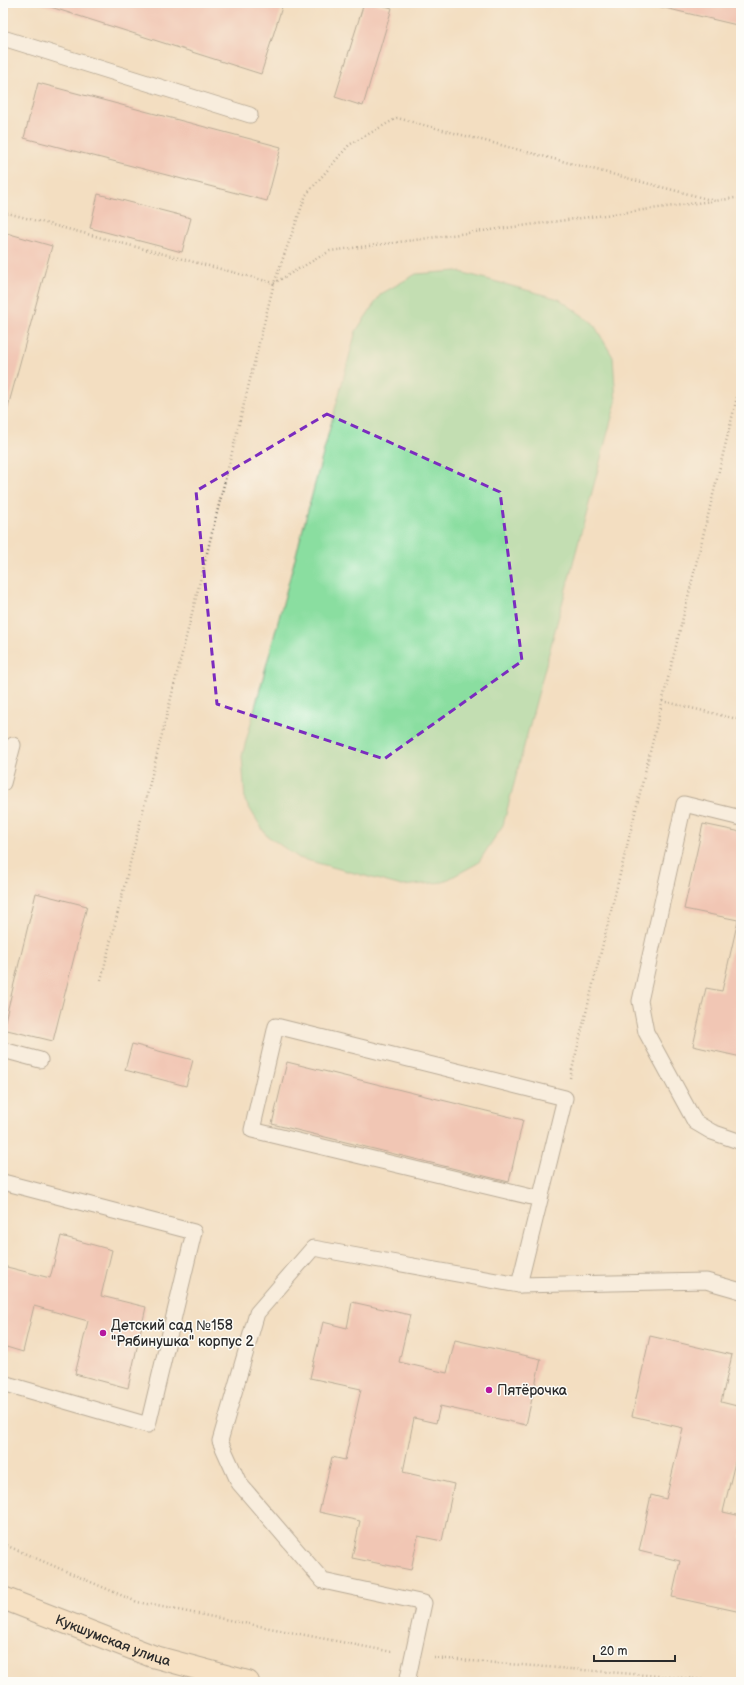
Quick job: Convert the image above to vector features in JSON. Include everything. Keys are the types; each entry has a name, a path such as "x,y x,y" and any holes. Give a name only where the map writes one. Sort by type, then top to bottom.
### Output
{"street":[{"name":"Кукшумская улица","path":"3,1598 152,1656 248,1682"}],"lane":[{"path":"3,38 250,115"},
{"path":"3,783 13,746"},
{"path":"741,818 684,804 640,1001 646,1032 695,1122 712,1132 741,1142"},
{"path":"519,1285 565,1098 276,1026 252,1130 540,1199"},
{"path":"3,1050 40,1060"},
{"path":"3,1182 194,1232 148,1425 3,1384"},
{"path":"407,1682 424,1603 324,1580 239,1483 220,1441 257,1313 313,1248 519,1285 706,1281 741,1291"}],"path":[{"path":"101,980 274,283 306,195 349,145 397,118 715,201"},
{"path":"3,212 274,283 330,251 741,197"},
{"path":"565,1098 741,381"},
{"path":"662,701 741,720"},
{"path":"3,1544 138,1602 412,1656 733,1682"}],"highlighted area":[{"path":"327,414 500,492 522,661 384,759 217,704 196,491"}],"green space":[{"path":"457,271 559,299 593,323 613,357 616,402 503,825 478,863 443,882 402,886 299,858 266,835 245,801 242,756 356,331 381,294 416,274"}],"building":[{"path":"38,3 270,3 282,7 261,74"},
{"path":"364,3 374,3 392,8 363,106 335,97"},
{"path":"648,3 741,3 741,26 648,4"},
{"path":"38,83 281,147 267,201 24,138"},
{"path":"98,194 191,218 182,252 90,228"},
{"path":"3,232 52,246 3,425"},
{"path":"703,824 741,832 741,1057 693,1046 706,988 722,991 738,920 684,909"},
{"path":"36,893 87,906 53,1041 3,1029"},
{"path":"132,1044 193,1060 186,1086 125,1070"},
{"path":"287,1062 523,1120 509,1182 272,1124"},
{"path":"61,1236 112,1250 101,1296 146,1307 128,1388 75,1374 88,1321 34,1306 23,1352 3,1346 3,1266 50,1278"},
{"path":"352,1302 410,1315 399,1362 447,1373 455,1340 541,1359 526,1425 440,1406 436,1423 414,1418 403,1472 454,1484 442,1541 418,1536 411,1570 352,1558 360,1521 319,1512 332,1457 345,1460 361,1389 310,1378 323,1322 347,1328"},
{"path":"650,1336 732,1355 721,1402 741,1407 741,1459 736,1458 723,1512 741,1516 741,1612 672,1597 680,1561 639,1551 651,1495 666,1499 683,1428 632,1416"}],"place":[{"name":"Детский сад №158 \"Рябинушка\" корпус 2","path":"103,1333"},
{"name":"Пятёрочка","path":"489,1390"}]}
